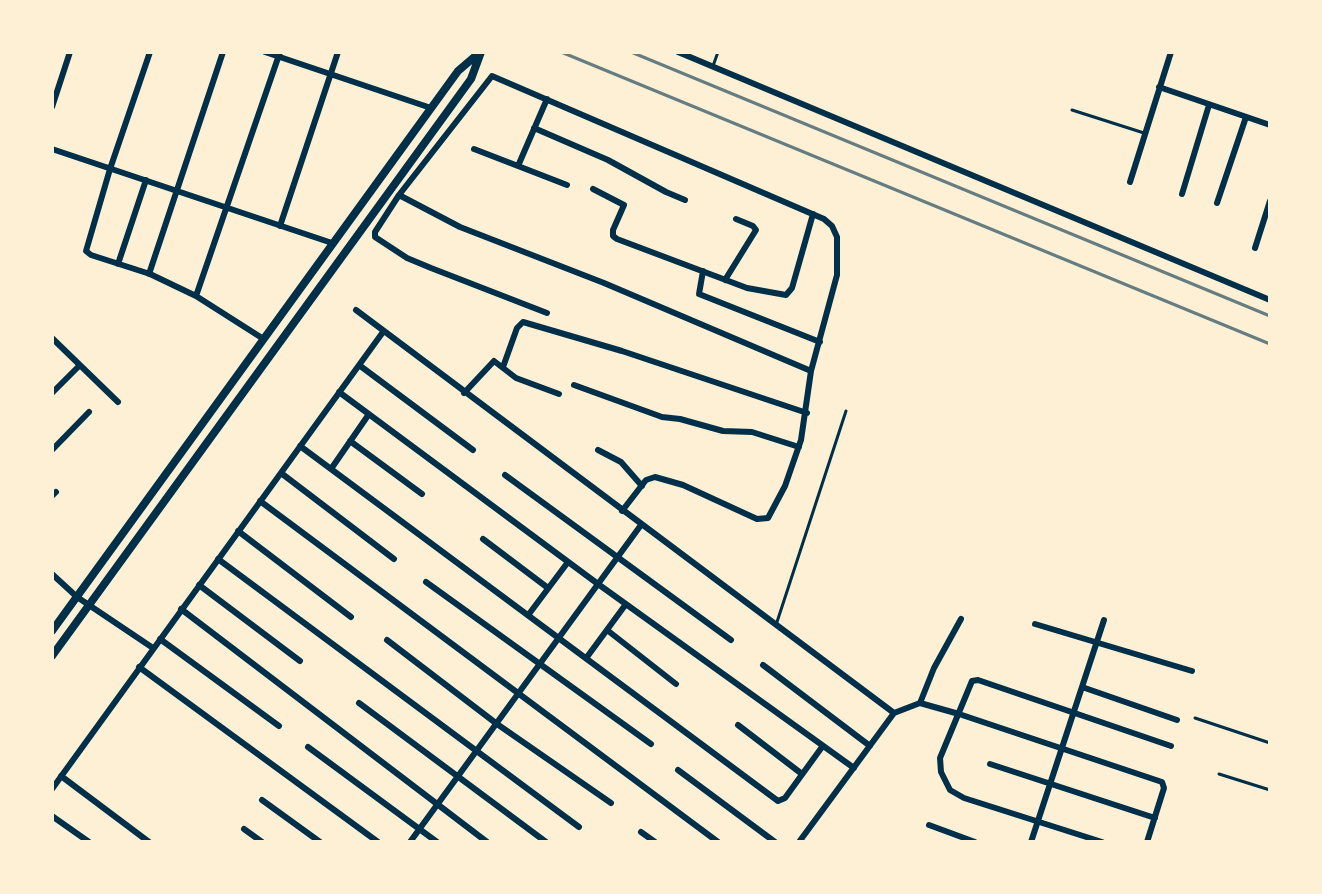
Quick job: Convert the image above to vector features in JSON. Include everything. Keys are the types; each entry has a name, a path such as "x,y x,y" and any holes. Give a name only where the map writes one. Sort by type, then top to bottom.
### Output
{"street":[{"path":"52,107 70,52"},
{"path":"150,52 86,251 149,274 196,296 262,338"},
{"path":"149,274 223,52"},
{"path":"265,52 280,54 431,108"},
{"path":"280,226 338,52"},
{"path":"52,631 458,71 481,52"},
{"path":"52,656 471,79 481,52"},
{"path":"678,52 1270,300"},
{"path":"1130,182 1171,52"},
{"path":"196,296 280,54"},
{"path":"547,313 431,268 377,239 375,232 399,195 492,76 813,214 832,226 837,237 839,254 834,292 811,371 807,413 799,447 785,486 768,518 763,520 663,479 650,477 622,511"},
{"path":"1159,87 1270,123"},
{"path":"518,166 547,99"},
{"path":"1182,194 1209,105"},
{"path":"1217,203 1246,117"},
{"path":"534,128 608,160 685,200"},
{"path":"52,149 332,243"},
{"path":"474,149 567,185"},
{"path":"118,264 146,180"},
{"path":"593,189 624,205 613,230 613,236 617,239 725,280 786,295 790,293 813,214"},
{"path":"399,195 460,227 604,283 811,371"},
{"path":"1255,248 1270,201"},
{"path":"725,280 756,230 736,219"},
{"path":"703,271 699,294 820,342"},
{"path":"356,310 894,713"},
{"path":"503,367 517,328 523,322 622,351 807,413"},
{"path":"52,789 383,332"},
{"path":"52,338 118,402"},
{"path":"464,393 494,361 516,378 559,394"},
{"path":"52,393 80,365"},
{"path":"359,365 473,450"},
{"path":"574,385 662,417 723,431 752,432 799,447"},
{"path":"339,392 854,768"},
{"path":"52,450 89,412"},
{"path":"331,469 369,414"},
{"path":"350,441 422,494"},
{"path":"300,446 778,801 785,798 822,747"},
{"path":"598,450 621,462 642,486"},
{"path":"281,473 394,559"},
{"path":"505,475 731,640"},
{"path":"260,501 718,842"},
{"path":"410,842 641,525"},
{"path":"238,531 351,617"},
{"path":"483,539 548,588"},
{"path":"218,559 579,827"},
{"path":"529,614 568,562"},
{"path":"52,574 77,597 153,648"},
{"path":"426,582 651,744"},
{"path":"199,585 300,661"},
{"path":"587,657 626,604"},
{"path":"181,609 487,842"},
{"path":"920,703 934,668 961,619"},
{"path":"1031,842 1104,620"},
{"path":"1035,624 1192,671"},
{"path":"607,630 676,684"},
{"path":"160,639 279,726"},
{"path":"387,640 497,724 611,803"},
{"path":"763,665 870,746"},
{"path":"139,667 378,842"},
{"path":"1102,842 964,798 950,790 939,765 970,684 975,680 1171,746"},
{"path":"1082,687 1177,720"},
{"path":"359,703 546,842"},
{"path":"799,842 894,713 920,703 1162,782 1164,788 1147,842"},
{"path":"738,725 802,774"},
{"path":"308,747 437,842"},
{"path":"990,764 1155,818"},
{"path":"678,770 775,842"},
{"path":"61,776 149,842"},
{"path":"262,800 320,842"},
{"path":"52,816 89,842"},
{"path":"929,825 975,842"},
{"path":"244,829 262,842"},
{"path":"641,832 655,842"}],"lane":[{"path":"713,66 718,52"},
{"path":"1072,110 1144,133"},
{"path":"776,625 846,411"},
{"path":"1195,718 1270,743"},
{"path":"1219,774 1270,790"}],"railway":[{"path":"561,52 1270,344"},
{"path":"631,52 1270,316"}]}
